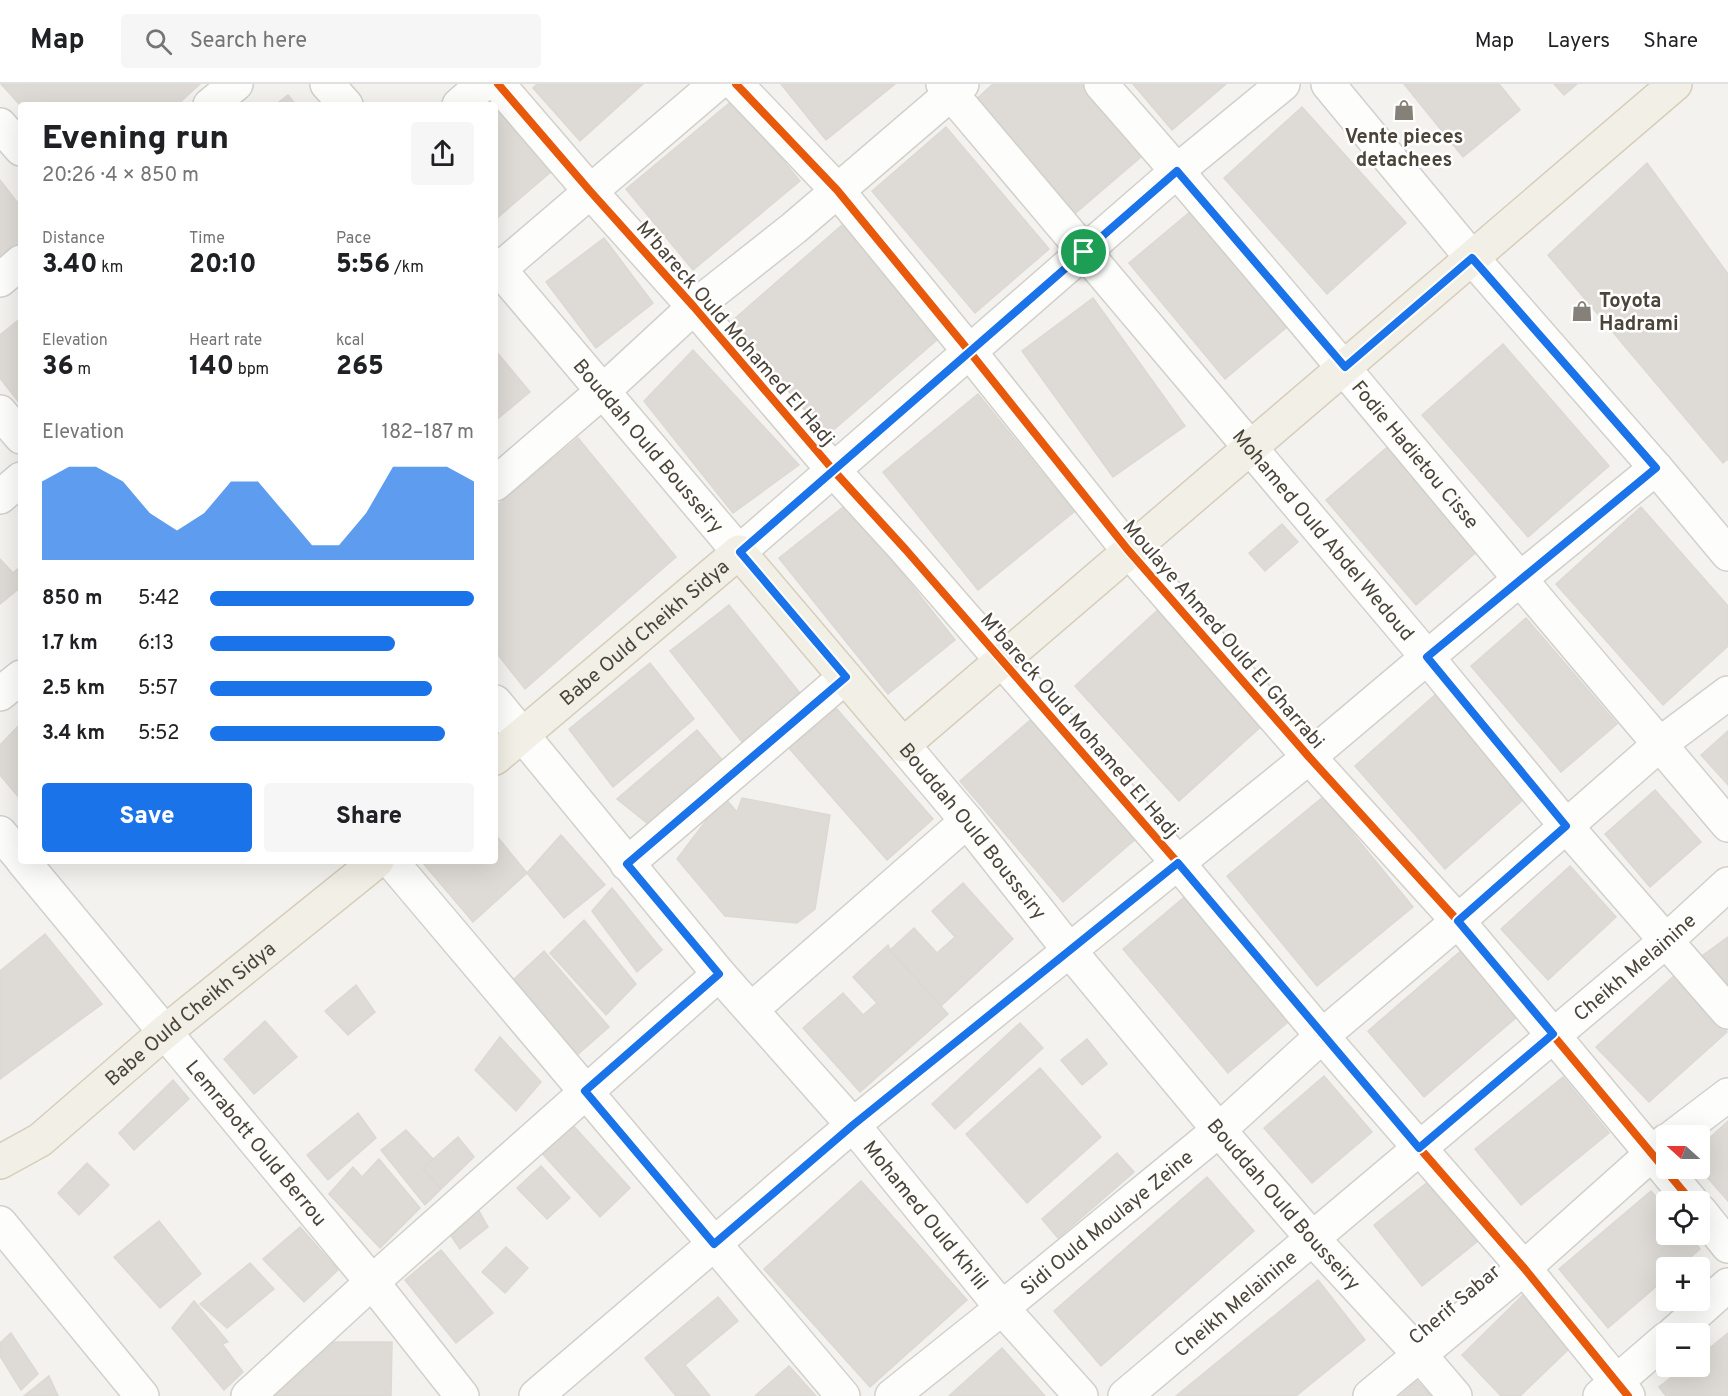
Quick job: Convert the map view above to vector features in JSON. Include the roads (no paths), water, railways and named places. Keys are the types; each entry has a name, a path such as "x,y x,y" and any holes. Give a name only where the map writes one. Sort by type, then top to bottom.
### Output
{"main road":[{"path":"903,745 1675,84"},
{"name":"Bouddah Ould Bousseiry","path":"740,552 903,745"},
{"name":"Babe Ould Cheikh Sidya","path":"498,755 740,552"},
{"name":"Babe Ould Cheikh Sidya","path":"0,1162 40,1140 165,1032 373,864"}],"street":[{"path":"214,102 236,84"},
{"path":"327,84 343,102"},
{"path":"462,102 483,84"},
{"name":"M'bareck Ould Mohamed El Hadj","path":"498,84 1178,863 1322,1036 1524,1268 1615,1392"},
{"path":"498,268 716,84"},
{"name":"Moulaye Ahmed Ould El Gharrabi","path":"736,84 837,190 1128,550 1309,757 1458,921 1553,1034 1656,1135"},
{"name":"Fodie Hadietou Cisse","path":"1101,84 1345,367 1728,825"},
{"name":"Babe Ould Cheikh Sidya","path":"740,552 1177,171 1283,84"},
{"path":"1328,84 1472,258 1728,554"},
{"path":"498,481 603,391 694,307 794,228 952,87"},
{"name":"Mohamed Ould Abdel Wedoud","path":"952,87 1084,252 1427,657 1566,826 1728,1012"},
{"path":"0,125 18,146"},
{"path":"0,280 18,265"},
{"name":"Bouddah Ould Bousseiry","path":"498,270 740,552"},
{"path":"0,412 18,433"},
{"path":"536,1396 853,1125 1309,757 1656,468"},
{"path":"0,497 18,482"},
{"path":"627,864 846,677"},
{"path":"0,694 18,679"},
{"name":"Sidi Ould Moulaye Zeine","path":"892,1396 1219,1130 1322,1036 1458,921 1660,744 1728,693"},
{"name":"Mohamed Ould Kh'lil","path":"498,706 719,974 853,1125 1002,1308 1080,1396"},
{"name":"Bouddah Ould Bousseiry","path":"903,745 967,820 1069,950 1219,1130 1313,1239 1455,1396"},
{"path":"752,1009 967,820"},
{"name":"Lemrabott Ould Berrou","path":"0,833 18,854"},
{"name":"Lemrabott Ould Berrou","path":"26,864 372,1282 462,1396"},
{"path":"394,864 843,1396"},
{"name":"Cheikh Melainine","path":"1125,1396 1667,940 1728,884"},
{"path":"248,1396 585,1091 719,974"},
{"name":"Cherif Sabar","path":"1688,1125 1728,1095"},
{"name":"Cherif Sabar","path":"1370,1396 1524,1268 1656,1150"},
{"path":"0,1223 142,1396"},
{"path":"1710,1224 1728,1246"},
{"path":"1685,1323 1728,1285"},
{"path":"1615,1392 1656,1349"}],"place":[{"name":"Vente pieces detachees","path":"1404,110"},
{"name":"Toyota Hadrami","path":"1582,311"}]}
